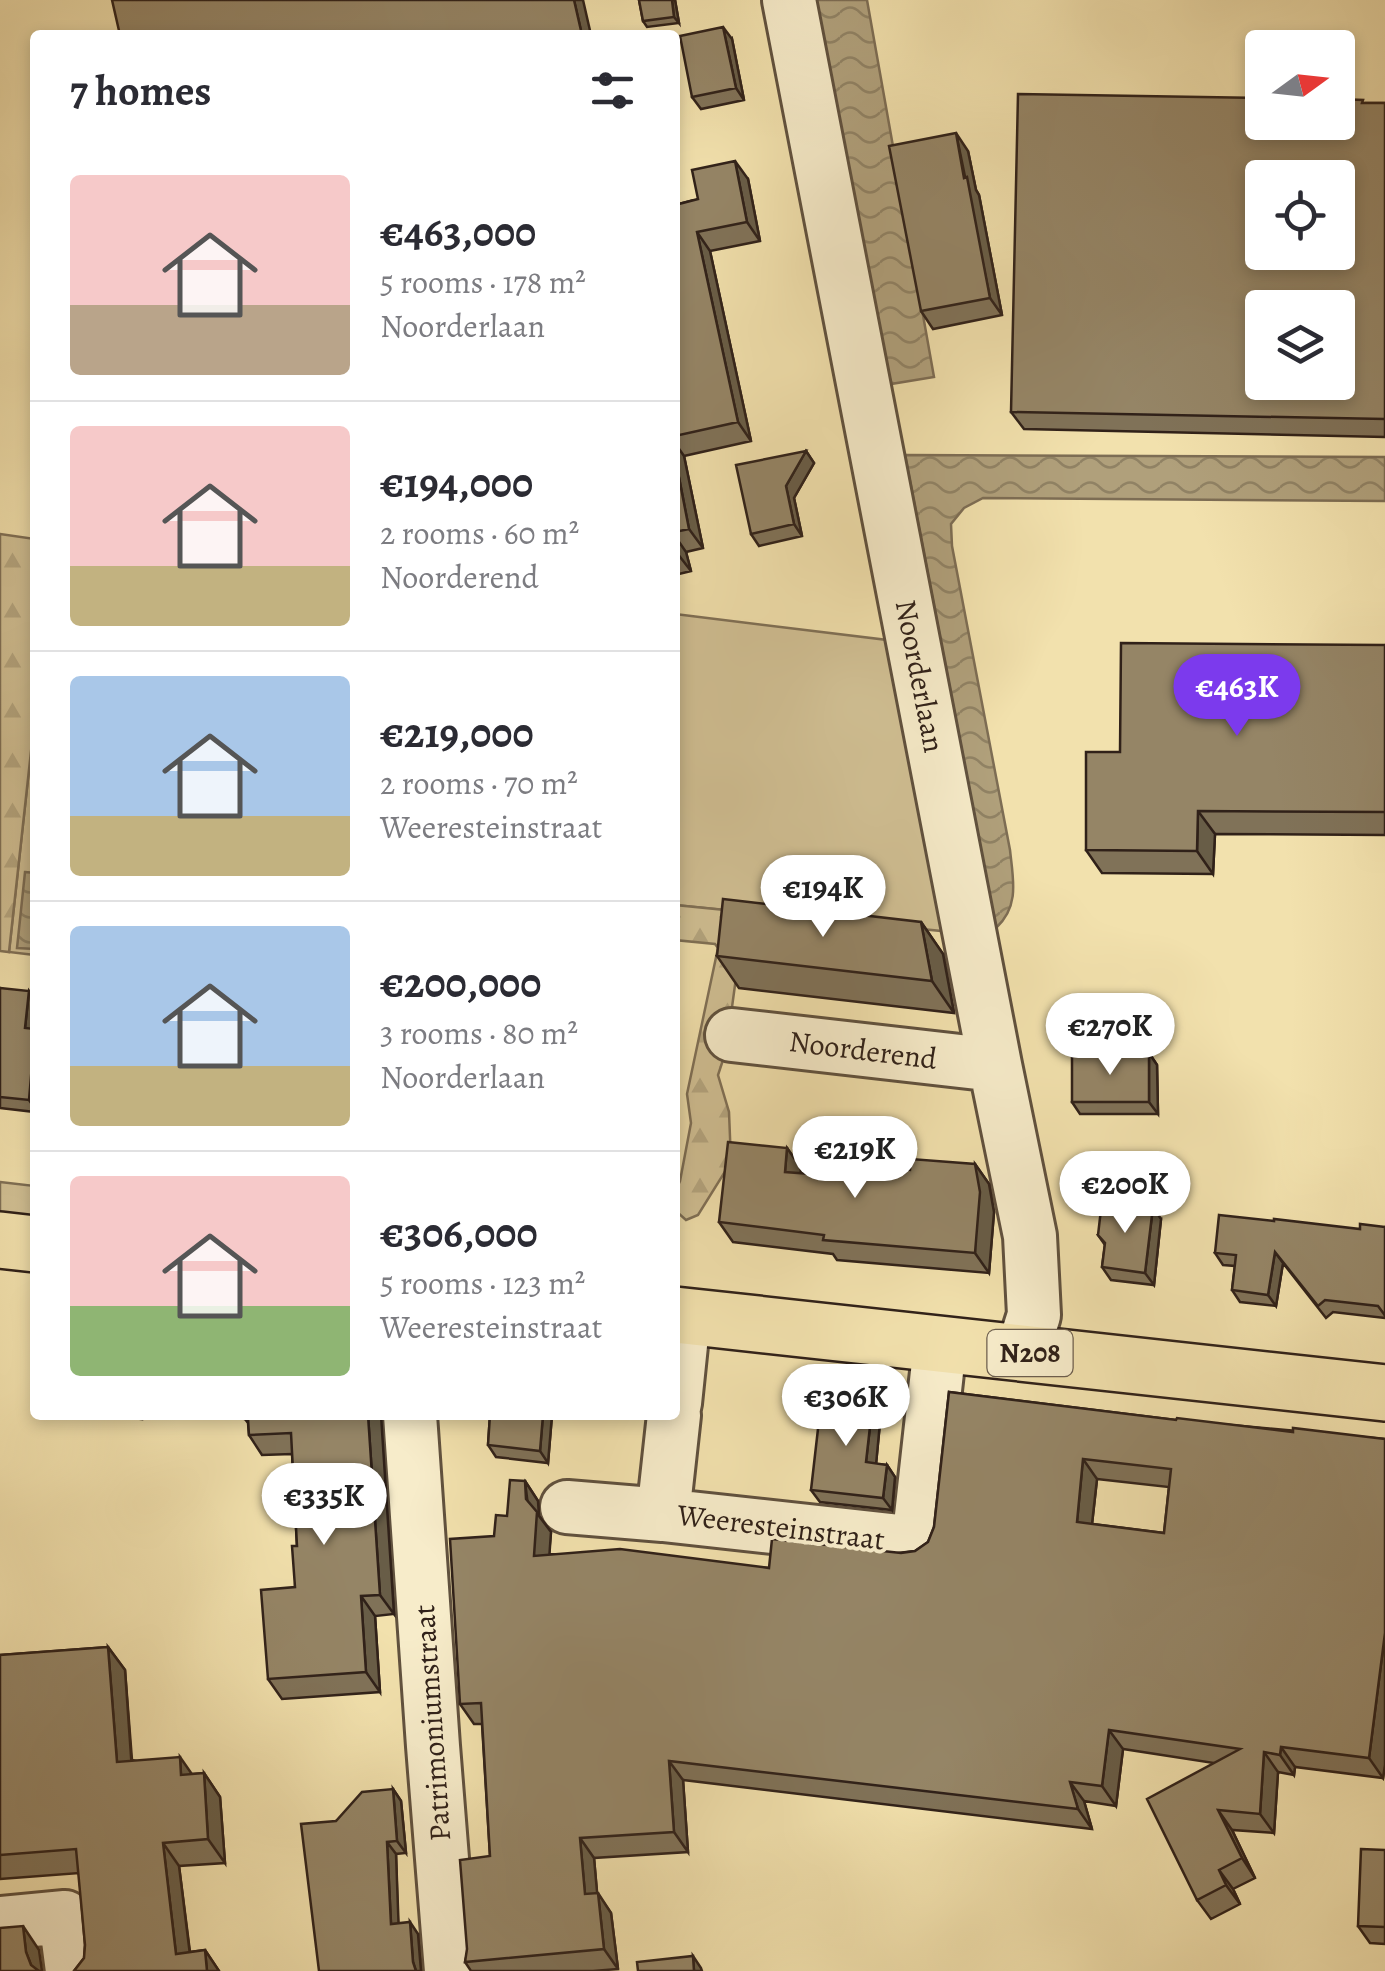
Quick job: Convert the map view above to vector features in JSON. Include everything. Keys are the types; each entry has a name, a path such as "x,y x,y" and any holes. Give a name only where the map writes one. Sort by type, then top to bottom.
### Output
{"main road":[{"path":"0,1240 30,1243"},
{"name":"N208","path":"680,1316 1385,1393"}],"street":[{"name":"Noorderlaan","path":"789,0 1030,1236 1034,1315 1022,1353"},
{"name":"Noorderend","path":"732,1034 995,1065"},
{"name":"Weeresteinstraat","path":"673,1420 663,1516 918,1543 940,1344"},
{"name":"Patrimoniumstraat","path":"410,1420 451,1971"},
{"path":"567,1507 663,1516"},
{"path":"0,1923 65,1917 72,1971"}],"green space":[{"path":"0,534 30,538 30,761 9,952 0,951"},
{"path":"680,615 887,640 942,931 680,905"},
{"path":"30,761 30,954 9,952"},
{"path":"680,906 745,912 726,1051 718,1075 729,1112 731,1162 698,1215 686,1220 680,1215 680,1181 691,1123 687,1094 718,948 715,944 680,940"},
{"path":"0,1182 30,1185 30,1219 0,1216"}],"water":[{"path":"812,0 867,0 934,377 891,384"},
{"path":"905,455 1385,457 1385,501 983,498 964,508 951,524 952,546 1012,871 1012,901 996,928"},
{"path":"25,872 30,872 30,949 17,948"}],"building":[{"path":"112,0 574,0 581,30 119,30"},
{"path":"639,0 672,0 674,17 643,21"},
{"path":"723,27 736,88 692,97 680,36"},
{"path":"1018,94 1245,98 1245,140 1355,140 1355,100 1385,103 1385,419 1011,412"},
{"path":"956,133 990,298 921,311 889,146"},
{"path":"735,161 747,222 697,232 738,422 680,435 680,204 698,199 692,170"},
{"path":"806,451 786,486 794,524 751,534 736,465"},
{"path":"680,483 689,529 680,531"},
{"path":"1121,643 1385,645 1385,812 1198,811 1197,851 1086,850 1086,752 1120,752"},
{"path":"723,899 921,922 932,981 717,956"},
{"path":"0,988 29,991 25,1028 30,1028 29,1100 0,1097"},
{"path":"1072,1053 1149,1053 1149,1102 1072,1102"},
{"path":"728,1142 787,1148 785,1172 866,1178 866,1166 910,1170 911,1159 975,1164 980,1192 975,1253 823,1240 824,1235 719,1222"},
{"path":"1102,1201 1153,1207 1145,1273 1102,1267 1105,1243 1098,1235"},
{"path":"1219,1215 1360,1229 1360,1224 1385,1227 1385,1313 1378,1306 1325,1300 1318,1306 1275,1252 1268,1295 1232,1290 1236,1255 1215,1253"},
{"path":"949,1392 1176,1420 1385,1439 1385,1633 1369,1758 1281,1747 1280,1755 1264,1752 1260,1814 1218,1810 1242,1858 1219,1870 1226,1885 1197,1900 1147,1799 1240,1749 1109,1730 1102,1786 1070,1782 1078,1809 669,1761 674,1832 580,1838 585,1894 598,1893 604,1949 465,1962 460,1860 490,1856 481,1703 460,1704 450,1539 494,1536 496,1515 507,1516 510,1480 525,1481 526,1499 537,1512 534,1556 620,1549 769,1568 772,1539 901,1553 915,1551 928,1542 934,1527","holes":["1083,1459 1171,1469 1164,1533 1077,1522"]},
{"path":"822,1394 873,1400 866,1462 887,1465 883,1498 811,1490"},
{"path":"248,1420 368,1420 380,1595 361,1596 366,1672 268,1679 261,1590 295,1587 292,1546 297,1546 291,1433 249,1435"},
{"path":"490,1420 543,1420 540,1451 488,1445"},
{"path":"108,1647 117,1762 180,1757 181,1775 204,1773 208,1839 163,1843 176,1954 205,1950 207,1971 74,1971 84,1958 85,1945 76,1849 0,1855 0,1655"},
{"path":"393,1789 397,1841 387,1842 391,1924 410,1922 416,1971 319,1971 301,1824 336,1821 362,1792"},
{"path":"1361,1849 1385,1850 1385,1927 1358,1926"},
{"path":"23,1926 26,1952 31,1965 39,1971 0,1971 0,1928"},
{"path":"693,1956 694,1971 638,1971 637,1962"}]}
